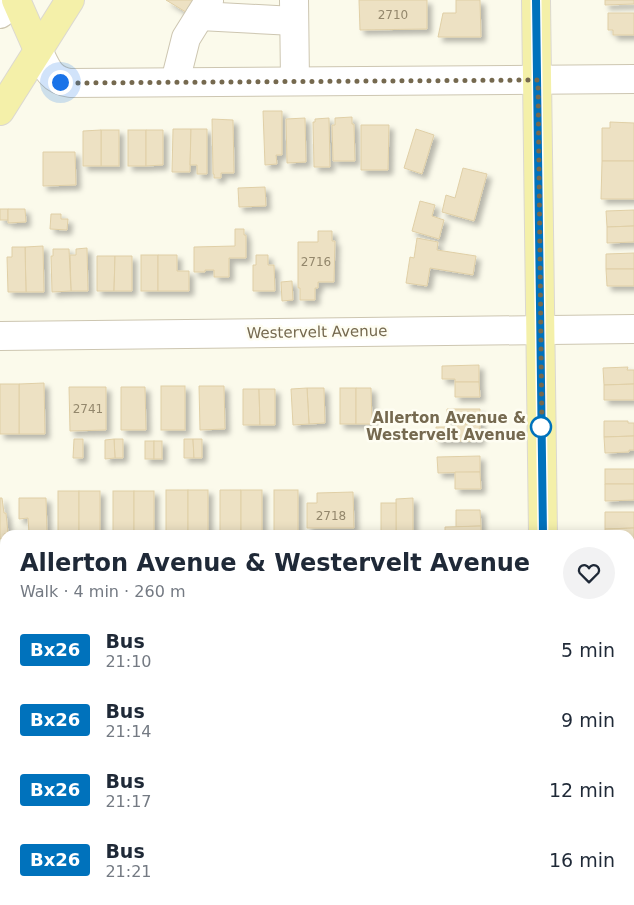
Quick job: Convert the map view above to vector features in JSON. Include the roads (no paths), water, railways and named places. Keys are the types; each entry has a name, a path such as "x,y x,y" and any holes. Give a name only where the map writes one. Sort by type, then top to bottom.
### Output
{"main road":[{"path":"0,111 70,0"},
{"path":"536,0 543,530"},
{"path":"11,5 38,50"}],"street":[{"path":"174,82 186,38 205,8 294,11 295,81"},
{"path":"38,50 50,73 60,82 70,83 634,79"},
{"name":"Westervelt Avenue","path":"0,336 634,329"}],"place":[{"name":"Allerton Avenue & Westervelt Avenue","path":"541,427"}]}
